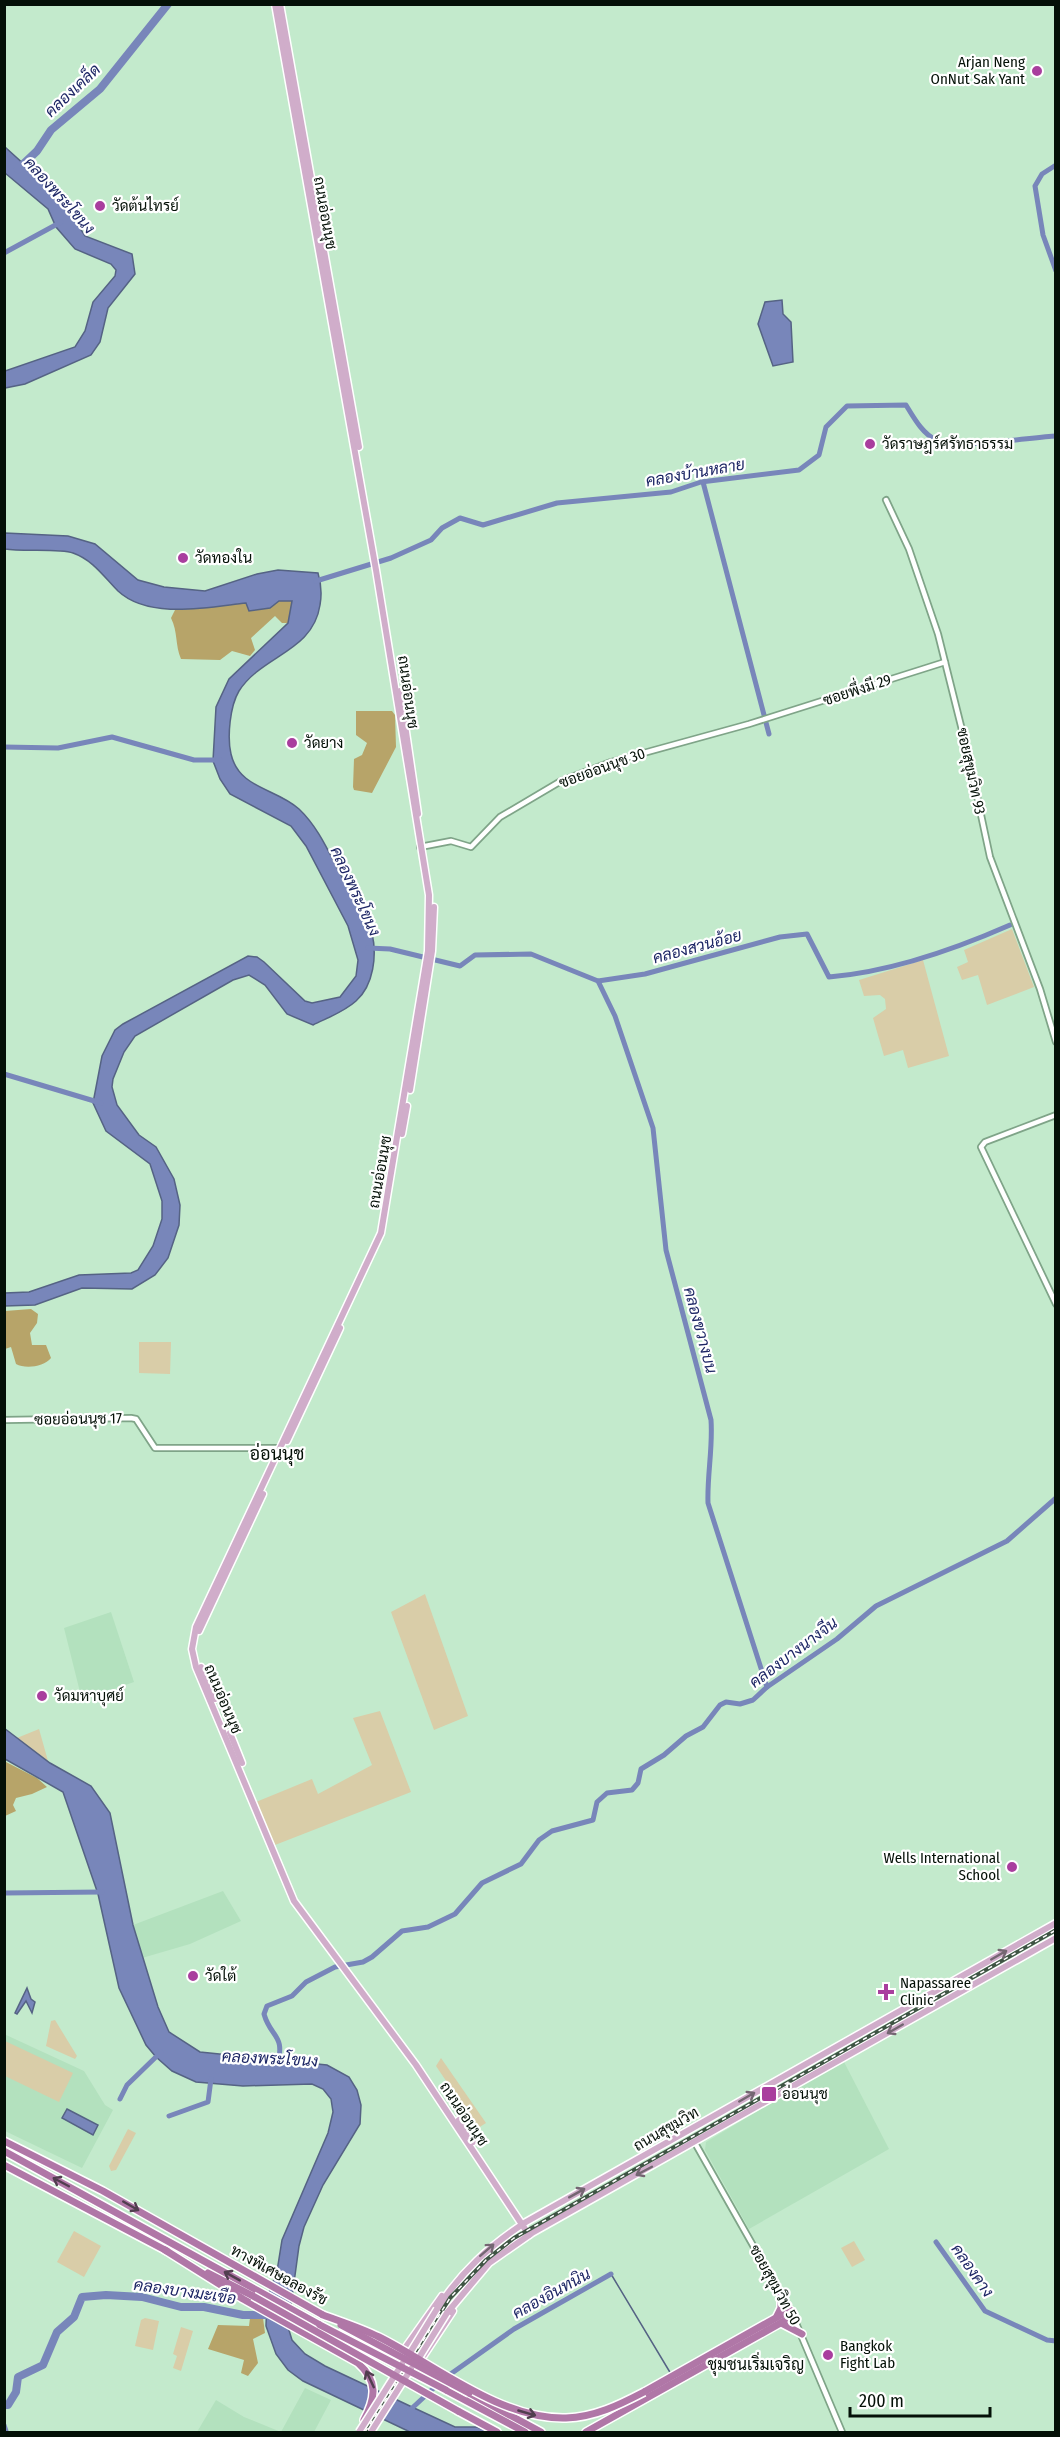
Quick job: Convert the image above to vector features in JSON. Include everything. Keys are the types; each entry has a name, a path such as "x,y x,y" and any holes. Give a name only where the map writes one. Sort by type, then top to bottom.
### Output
{"highway":[{"name":"ทางพิเศษฉลองรัช","path":"4,2141 103,2191 323,2315 541,2433"},
{"name":"ทางพิเศษฉลองรัช","path":"4,2151 320,2325 525,2433"},
{"path":"4,2165 252,2296 497,2433"},
{"path":"165,2250 243,2299 366,2370 373,2382 374,2394 372,2405 358,2433"},
{"path":"781,2294 781,2321"},
{"path":"323,2315 380,2337 511,2408 539,2416 567,2418 592,2414 618,2405 670,2376 682,2373"},
{"path":"586,2433 666,2386 682,2373 793,2315"},
{"path":"781,2321 797,2327 802,2334"}],"main road":[{"name":"ถนนอ่อนนุช","path":"275,4 321,248"},
{"name":"ถนนอ่อนนุช","path":"280,4 378,571 422,846 430,904 430,951 381,1230 282,1448 196,1627 192,1649 196,1667 296,1900 418,2064 531,2234"},
{"name":"ถนนสุขุมวิท","path":"358,2433 455,2282 485,2252 525,2223 1056,1923"},
{"name":"ถนนสุขุมวิท","path":"371,2433 447,2313 489,2263 531,2234 1056,1938"},
{"path":"838,2046 844,2057"},
{"path":"455,2282 434,2304 403,2351 422,2362 469,2285"}],"street":[{"name":"ซอยสุขุมวิท 93","path":"886,500 913,560 945,662 990,857 1037,980 1056,1042"},
{"name":"ซอยพึ่งมี 29","path":"765,719 945,662"},
{"name":"ซอยอ่อนนุช 30","path":"422,846 451,841 471,847 500,817 561,781 634,755 765,719"},
{"path":"1056,1115 985,1142 981,1147 1056,1304"},
{"name":"ซอยอ่อนนุช 17","path":"4,1420 131,1418 136,1419 155,1448 282,1448"},
{"name":"ซอยสุขุมวิท 50","path":"695,2143 793,2315 797,2327"},
{"name":"ซอยสุขุมวิท 50","path":"802,2334 842,2433"}],"shaded area":[{"path":"279,601 292,601 288,623 282,623 275,616 251,638 255,650 250,656 232,651 220,660 181,659 171,618 175,610 247,603 249,611 270,608"},
{"path":"356,711 392,711 395,715 396,747 372,793 354,790 353,787 354,759 362,755 367,743 356,735"},
{"path":"1012,929 1034,987 987,1005 978,975 962,980 957,967 968,962 964,950"},
{"path":"923,960 949,1056 908,1068 903,1050 884,1056 873,1018 886,1009 885,999 880,995 864,996 859,980"},
{"path":"31,1309 38,1314 37,1323 30,1333 32,1345 46,1345 51,1358 39,1365 24,1366 16,1364 11,1347 5,1349 5,1311"},
{"path":"139,1342 171,1342 170,1374 139,1373"},
{"path":"425,1594 468,1716 434,1730 391,1612"},
{"path":"111,1612 134,1682 82,1700 64,1628"},
{"path":"380,1711 411,1792 275,1845 256,1802 312,1779 318,1794 372,1765 353,1718"},
{"path":"39,1729 48,1761 17,1738"},
{"path":"6,1762 37,1778 47,1787 16,1798 13,1805 16,1811 5,1816"},
{"path":"223,1891 241,1921 190,1944 142,1958 133,1925"},
{"path":"55,2020 77,2056 75,2059 46,2046 51,2021"},
{"path":"4,2034 84,2071 105,2105 113,2110 82,2168 5,2131"},
{"path":"5,2041 73,2073 59,2102 5,2076"},
{"path":"441,2058 486,2123 478,2128 436,2066"},
{"path":"843,2060 889,2149 749,2229 705,2150 706,2142"},
{"path":"128,2129 136,2133 116,2170 111,2171 109,2166"},
{"path":"74,2231 101,2246 84,2277 57,2262"},
{"path":"854,2241 865,2260 852,2267 841,2248"},
{"path":"145,2318 159,2321 153,2350 135,2346 141,2320"},
{"path":"250,2318 263,2318 265,2333 253,2339 258,2363 248,2376 241,2373 244,2360 208,2349 218,2325 249,2326"},
{"path":"181,2327 193,2331 181,2371 173,2368 177,2356 173,2354"},
{"path":"305,2388 331,2400 314,2432 281,2432"},
{"path":"216,2400 244,2417 281,2432 197,2432"}],"water":[{"path":"5,147 59,196 85,236 132,254 135,274 108,308 100,342 91,355 25,384 5,388 5,371 75,347 85,331 93,302 115,276 116,270 111,264 75,249 56,227 48,209 5,173"},
{"path":"782,300 783,314 791,322 793,362 773,366 758,324 765,302"},
{"path":"5,533 68,536 95,544 138,580 164,587 205,591 257,574 278,570 318,573 320,605 308,633 260,669 249,679 236,697 229,731 231,754 235,766 250,781 290,802 312,824 367,919 372,933 374,960 367,987 356,1001 313,1025 287,1014 265,985 249,975 233,980 135,1036 124,1052 112,1087 117,1105 139,1135 156,1147 174,1179 180,1205 179,1225 168,1258 155,1275 132,1289 82,1288 35,1305 5,1306 5,1293 29,1292 79,1275 131,1273 138,1270 153,1246 162,1219 162,1201 150,1164 106,1131 93,1103 102,1056 115,1030 248,956 257,957 264,962 305,1001 312,1003 340,997 356,976 358,960 348,926 306,846 291,826 230,794 220,779 213,761 216,707 229,679 288,623 292,601 279,601 270,608 249,611 246,603 197,609 162,609 146,606 118,591 92,564 73,553 5,549"},
{"path":"4,1728 50,1763 91,1786 110,1813 133,1925 158,2007 169,2032 200,2052 327,2065 349,2077 357,2090 361,2105 360,2124 323,2185 304,2227 299,2246 288,2327 292,2340 305,2354 325,2366 455,2427 477,2427 490,2432 410,2432 303,2381 288,2370 276,2354 266,2326 267,2298 277,2271 282,2240 328,2133 333,2112 331,2099 323,2089 312,2084 243,2086 196,2082 172,2071 156,2057 146,2045 119,1988 98,1894 63,1792 5,1759"},
{"path":"27,1988 31,1999 35,2002 32,2013 26,2001 17,2014 15,2013"},
{"path":"67,2109 98,2125 93,2135 62,2118"}],"waterway":[{"name":"คลองเคล็ด","path":"18,169 37,151 51,130 100,89 168,4"},
{"name":"คลองบ้านหลาย","path":"1056,165 1042,174 1035,186 1043,235 1056,271"},
{"name":"คลองพระโขนง","path":"4,253 61,222"},
{"name":"คลองบ้านหลาย","path":"316,581 391,558 431,540 442,528 460,518 483,525 557,503 671,492 701,482 799,470 819,455 826,427 847,406 906,405 927,433 945,443 975,443 1056,436"},
{"path":"703,482 769,734"},
{"path":"4,747 58,748 112,737 194,760 220,760"},
{"name":"คลองสวนอ้อย","path":"368,948 390,949 460,966 475,955 531,954 598,981 645,974 780,937 807,934 829,977 875,970 921,959 1010,925"},
{"name":"คลองขวางบน","path":"598,981 615,1016 653,1128 666,1250 711,1420 708,1503 767,1687"},
{"path":"4,1074 101,1103"},
{"name":"คลองบางนางจีน","path":"277,2067 280,2048 264,2014 267,2006 292,1996 306,1982 335,1967 363,1962 402,1931 428,1927 455,1914 482,1883 521,1864 539,1840 552,1831 593,1820 597,1802 607,1793 632,1790 638,1783 641,1769 664,1755 686,1736 703,1727 720,1705 726,1702 740,1704 753,1700 767,1687 837,1639 876,1606 1007,1541 1056,1498"},
{"path":"4,1893 102,1892"},
{"path":"120,2099 127,2085 161,2052"},
{"path":"169,2116 208,2102 211,2079"},
{"name":"คลองคาง","path":"936,2242 985,2311 1047,2340 1056,2341"},
{"name":"คลองอินทนิน","path":"611,2274 671,2374"},
{"name":"คลองอินทนิน","path":"445,2378 514,2329 611,2274"},
{"name":"คลองบางมะเขือ","path":"4,2405 8,2405 16,2392 18,2377 43,2365 57,2332 74,2317 82,2297 106,2295 142,2297 181,2307 204,2307 243,2315 275,2315"},
{"name":"คลองอินทนิน","path":"409,2411 438,2384"},
{"path":"4,2425 6,2431"}],"railway":[{"path":"365,2432 450,2298 486,2260 514,2238 1056,1930"}],"place":[{"name":"Arjan Neng OnNut Sak Yant","path":"1037,71"},
{"name":"วัดต้นไทรย์","path":"100,206"},
{"name":"วัดราษฎร์ศรัทธาธรรม","path":"870,444"},
{"name":"วัดทองใน","path":"183,558"},
{"name":"วัดยาง","path":"292,743"},
{"name":"วัดมหาบุศย์","path":"42,1696"},
{"name":"Wells International School","path":"1012,1867"},
{"name":"วัดใต้","path":"193,1976"},
{"name":"Napassaree Clinic","path":"886,1992"},
{"name":"อ่อนนุช","path":"769,2094"},
{"name":"Bangkok Fight Lab","path":"828,2355"}],"district":[{"name":"อ่อนนุช","path":"277,1454"},
{"name":"ชุมชนเริ่มเจริญ","path":"756,2364"}]}
